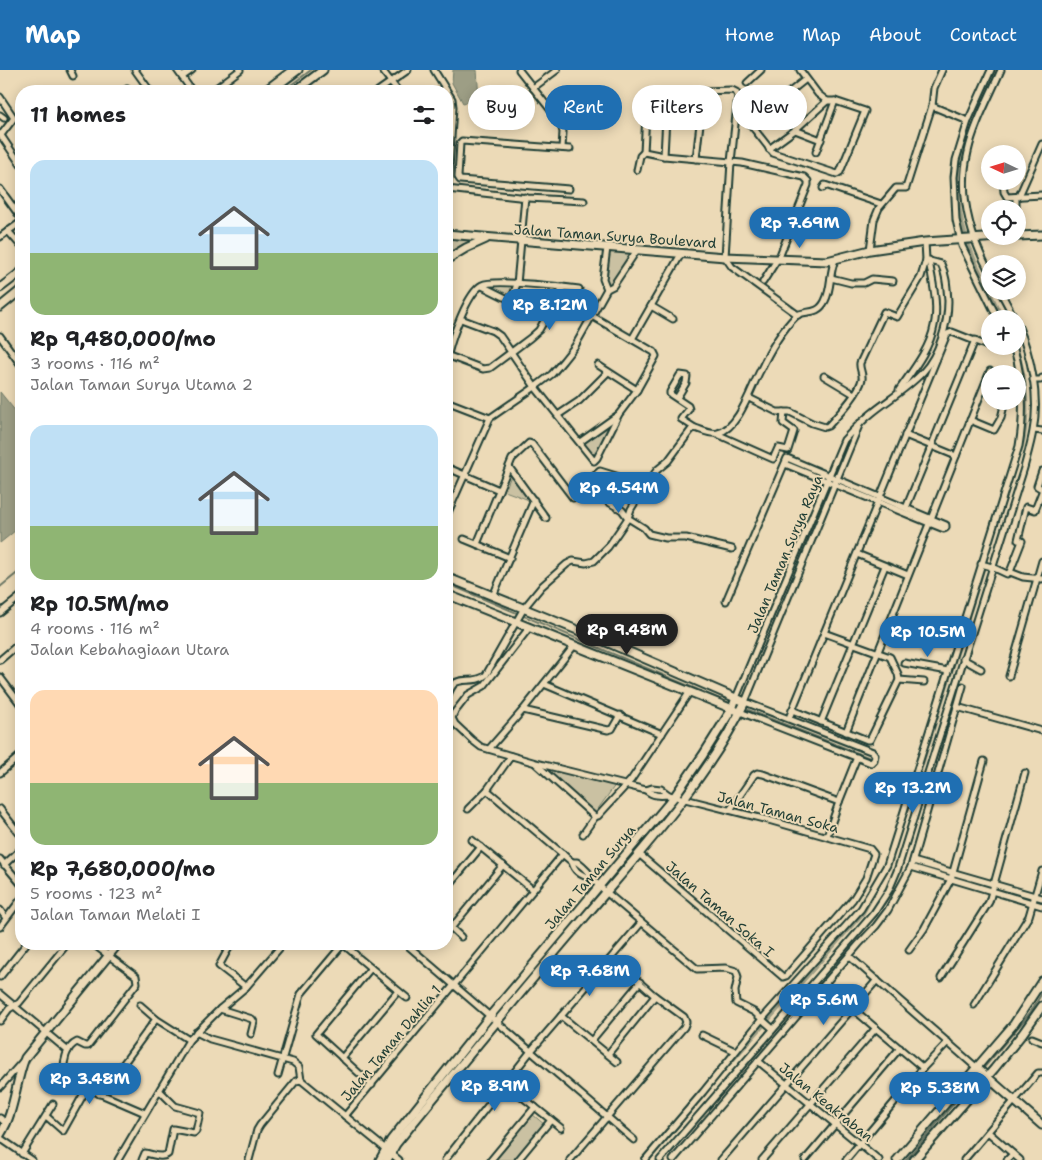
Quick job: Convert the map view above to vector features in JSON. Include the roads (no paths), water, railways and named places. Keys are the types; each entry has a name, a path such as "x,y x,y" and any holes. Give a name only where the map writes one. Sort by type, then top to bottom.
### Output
{"street":[{"path":"70,70 73,76"},
{"path":"135,70 146,85"},
{"path":"178,70 188,85"},
{"path":"182,77 192,70"},
{"path":"220,85 240,70"},
{"path":"271,85 291,70"},
{"path":"278,85 298,70"},
{"path":"303,85 324,70"},
{"path":"382,70 393,85"},
{"path":"387,85 408,70"},
{"path":"434,70 443,85"},
{"path":"519,70 531,85"},
{"path":"535,86 557,70"},
{"path":"747,83 760,70"},
{"path":"800,70 818,94 827,101 836,101 865,111 840,172 837,174 772,153 751,125 751,123 806,79"},
{"path":"870,250 874,220 881,204 896,188 906,188 932,106 934,88 942,70"},
{"path":"991,70 968,121 956,160 954,177 956,220 965,255 993,310"},
{"path":"981,256 972,239 969,225 965,193 965,173 972,135 1001,70"},
{"path":"637,170 640,156 644,152 648,95 732,90 736,92 738,96 731,162 725,257 732,268 798,315"},
{"path":"535,91 560,122 563,132 562,148"},
{"path":"0,97 14,118 0,134 15,156"},
{"path":"807,119 827,101"},
{"path":"816,152 836,101"},
{"path":"932,106 968,121"},
{"path":"664,156 665,130"},
{"path":"696,159 699,130"},
{"path":"769,149 795,130 821,140"},
{"path":"569,189 458,180 460,141 570,149"},
{"path":"1018,200 1042,144"},
{"path":"644,152 766,168 804,177 808,181 808,185 763,282"},
{"path":"823,188 825,185 881,204"},
{"path":"0,189 15,211"},
{"path":"453,190 525,198 584,201"},
{"path":"1004,190 1007,197 1042,195"},
{"path":"511,300 517,284 525,198"},
{"path":"0,237 9,233 15,226"},
{"path":"9,233 15,238"},
{"path":"9,233 15,242"},
{"name":"Jalan Taman Surya Boulevard","path":"453,235 725,257 831,260 870,250 925,242 981,238"},
{"name":"Jalan Taman Surya Boulevard","path":"1026,236 1042,235"},
{"path":"453,256 488,238"},
{"path":"896,395 922,355 934,327 935,304 925,242"},
{"path":"606,289 603,279 607,248"},
{"path":"453,500 490,418 552,374 575,346 606,289 613,286 637,250"},
{"path":"632,340 681,254"},
{"path":"717,434 734,420 748,398 775,344 798,315 813,312 826,301 831,278 831,260"},
{"path":"748,398 777,412 790,412 812,423 828,427 854,394 862,380 860,363 884,312 897,317 921,277 928,260"},
{"name":"Jalan Taman Surya Raya","path":"736,698 844,440 860,423 896,395 930,364 945,325 948,308 947,283 944,269 941,264 928,260"},
{"path":"0,288 15,277"},
{"path":"831,278 851,283 864,283 872,279 893,281"},
{"path":"453,340 472,293 482,285 490,283 517,284 579,289"},
{"path":"482,285 522,306"},
{"path":"453,357 487,369 539,330 563,287"},
{"path":"0,306 15,295"},
{"path":"651,306 673,319"},
{"path":"461,319 496,333 535,387 593,460 597,458 619,414 656,356 654,352 592,316"},
{"path":"789,718 947,334 952,332 981,343"},
{"path":"0,336 15,357"},
{"path":"906,508 975,340"},
{"path":"660,1160 874,913 898,871 933,752 1034,430 1035,404 1033,380 1026,345"},
{"path":"645,1160 704,1092 762,1019 861,909 888,864 1019,446 1024,405 1020,371 1015,355"},
{"path":"598,365 636,390"},
{"path":"558,415 579,401 608,372"},
{"path":"824,376 854,394"},
{"path":"1033,380 1041,380 1042,378"},
{"path":"846,732 981,396"},
{"path":"677,398 689,408 682,419 695,428 717,434 772,459 778,448 788,450 794,431 783,423 784,412"},
{"path":"453,404 490,418"},
{"path":"970,420 994,430 1003,410"},
{"path":"580,442 619,414"},
{"name":"Jalan Taman Surya Raya","path":"745,702 860,423"},
{"path":"453,685 458,682 476,680 486,674 523,610 542,586 567,564 573,561 590,563 608,547 657,470 668,461 691,430 695,428"},
{"path":"1034,430 1042,431"},
{"path":"906,435 956,456"},
{"path":"478,544 512,459 531,443 573,498"},
{"path":"726,601 784,464 836,482 930,521"},
{"path":"509,466 546,518"},
{"path":"1013,466 1023,468"},
{"path":"453,470 500,490"},
{"path":"642,491 616,476 600,471 592,478 590,486 600,498 622,510 628,518 644,528 649,534 666,538 686,538 732,549"},
{"path":"1010,572 1022,541 1018,540 1026,507 1035,510 1042,491 1037,486 1042,471"},
{"path":"820,497 829,500"},
{"path":"493,596 534,500"},
{"path":"879,500 906,508 930,521"},
{"path":"464,539 510,558"},
{"path":"857,554 908,575"},
{"path":"1009,676 1035,584 1040,578 1042,561"},
{"path":"982,564 1022,577 1040,578"},
{"path":"821,722 885,566"},
{"path":"453,580 745,702 873,752 875,755 874,760 870,763 689,693 529,628 517,621 453,597"},
{"path":"1035,584 1042,586"},
{"path":"781,591 790,594"},
{"path":"0,613 15,601"},
{"name":"Jalan Taman Soka","path":"529,628 484,686 468,695 453,715 454,722 478,745 536,763 646,790 651,794 672,796 827,836 870,849 874,853"},
{"path":"906,631 967,643"},
{"path":"792,710 867,740 872,738 899,680 892,659 824,633"},
{"path":"489,749 574,646"},
{"path":"0,660 15,647"},
{"path":"963,659 981,669"},
{"path":"904,664 948,671"},
{"path":"0,678 15,693"},
{"path":"899,680 924,682"},
{"path":"544,684 662,734"},
{"path":"673,1160 888,910 911,868 963,686"},
{"path":"583,834 595,817 631,780 689,693"},
{"name":"Jalan Taman Surya","path":"388,1154 490,1016 672,796 703,755 732,709 736,698"},
{"name":"Jalan Taman Surya","path":"380,1160 388,1154 496,1021 638,854 682,799 711,759 745,702"},
{"path":"949,706 1042,731"},
{"path":"523,710 608,730 612,729 620,715"},
{"path":"924,749 933,752"},
{"path":"468,808 487,790 511,756"},
{"path":"827,836 857,757"},
{"path":"0,773 15,760"},
{"path":"909,950 924,929 951,879 984,761"},
{"path":"536,763 595,817"},
{"path":"730,810 754,775 758,773 839,802"},
{"path":"941,978 986,907 994,885 1025,773"},
{"path":"487,790 572,862 573,868 584,877 591,878 641,923 697,969 726,968 736,972 738,976 735,991 736,1002 754,1012 773,1029"},
{"path":"0,810 15,829"},
{"path":"472,840 533,890"},
{"path":"453,881 481,847"},
{"name":"Jalan Taman Soka I","path":"638,854 783,977 786,976 853,899 866,878 874,853"},
{"name":"Jalan Taman Dahlia 1","path":"345,1116 563,854"},
{"path":"4,865 15,855"},
{"path":"0,859 15,877"},
{"path":"913,861 1042,898"},
{"path":"453,926 503,865"},
{"path":"911,868 1042,906"},
{"path":"974,1004 1025,925 1042,870"},
{"path":"0,926 15,907"},
{"path":"0,910 6,918"},
{"path":"445,1160 531,1051 641,923"},
{"path":"453,928 461,937"},
{"path":"0,977 21,950"},
{"path":"0,1021 9,1009 19,1003 62,950"},
{"path":"101,950 136,976 137,983 88,1046 77,1042 74,1043 68,1051 64,1074 80,1085 145,1113"},
{"path":"0,1087 114,950"},
{"path":"228,950 219,966 246,987"},
{"path":"118,1160 189,1040 220,1009 246,987 278,950"},
{"path":"278,1075 301,994 338,950"},
{"path":"350,950 407,998"},
{"path":"413,950 634,1140"},
{"path":"849,956 1042,1125"},
{"path":"371,968 316,1034 372,1085"},
{"path":"570,1160 684,1027 686,1022 684,1017 630,973"},
{"path":"721,1160 876,980"},
{"path":"897,1160 1014,1024 1042,981"},
{"path":"592,1040 640,982"},
{"path":"342,1058 398,991"},
{"path":"0,994 68,1051"},
{"path":"608,1054 656,996"},
{"path":"140,1005 156,1020 189,1040"},
{"path":"914,1160 987,1077 1023,1033 1042,1006"},
{"path":"852,1008 924,1068"},
{"path":"220,1009 252,1019 254,1025 251,1034"},
{"path":"561,1016 617,1062"},
{"path":"99,1094 114,1074 122,1067 156,1020"},
{"path":"762,1160 876,1028"},
{"path":"196,1032 210,1039 297,1064 301,1080 388,1154 399,1160"},
{"path":"702,1035 735,1051"},
{"path":"1032,1038 1042,1042"},
{"path":"846,1160 948,1042"},
{"path":"805,1160 900,1048"},
{"path":"25,1058 7,1124 0,1137 32,1160"},
{"name":"Jalan Keakraban","path":"758,1060 879,1160"},
{"path":"964,1160 1038,1073 1042,1073"},
{"path":"249,1160 260,1125 296,1081 301,1080"},
{"path":"505,1083 561,1128"},
{"path":"46,1116 63,1131 87,1088"},
{"path":"142,1160 145,1153 161,1157 166,1156 173,1129 194,1133 200,1113 175,1106 160,1091"},
{"path":"704,1092 711,1099"},
{"path":"22,1154 53,1104"},
{"path":"491,1160 535,1107"},
{"path":"0,1118 7,1124"},
{"path":"518,1160 551,1120"},
{"path":"988,1132 1020,1160"},
{"path":"664,1138 672,1145"},
{"path":"726,1154 732,1160"},
{"path":"1007,1160 1013,1154"}],"waterway":[{"path":"291,85 311,70"},
{"path":"977,119 997,70"},
{"path":"968,144 960,166 957,186 958,206 962,226 975,264 998,310"},
{"path":"1018,355 1024,384 1026,411 1020,450"},
{"path":"907,810 985,561"},
{"path":"0,587 15,575"},
{"path":"453,586 729,703"},
{"path":"746,709 870,758"},
{"path":"731,1061 862,913 874,892"},
{"path":"906,1160 1030,1013 1042,993"}]}
